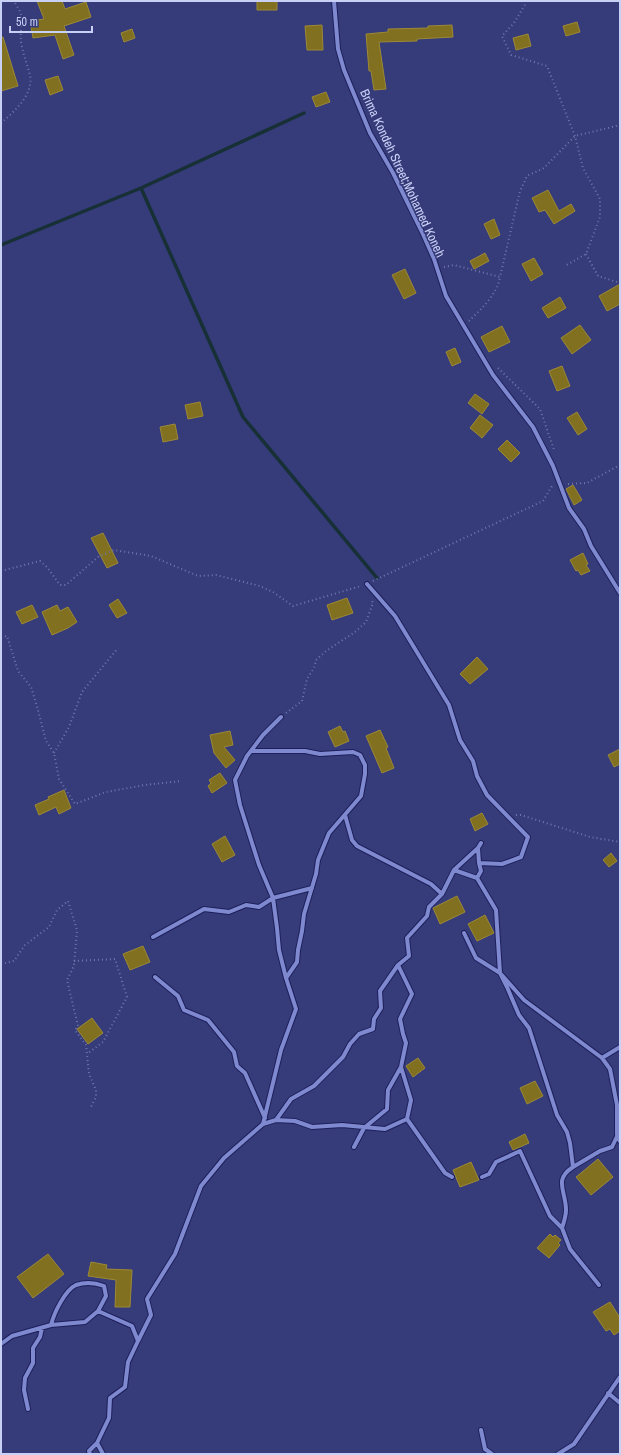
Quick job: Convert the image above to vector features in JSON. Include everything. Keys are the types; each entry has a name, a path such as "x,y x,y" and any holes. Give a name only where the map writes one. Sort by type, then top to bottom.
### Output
{"street":[{"name":"Brima Kondeh Street;Mohamed Koneh","path":"334,1 338,49 344,70 370,133 393,173 422,232 434,259 446,296 489,368 533,426 553,466 570,508 584,529 592,546 620,593"},
{"path":"367,584 395,616 449,705 460,740 474,761 477,776 487,795 528,836 521,857 502,864 479,863"},
{"path":"263,1124 281,1050 296,1009 279,950 278,928 272,898 259,865 240,805 235,780 251,751 263,735 281,716"},
{"path":"251,751 305,750 320,754 353,752 360,756 365,765 361,796 329,833 318,860 312,888 304,914 297,962 286,978"},
{"path":"345,815 352,840 357,846 431,884 442,894"},
{"path":"276,1120 291,1098 314,1086 343,1057 350,1044 359,1034 373,1030 374,1019 381,1008 380,991 398,965 409,956 407,938 427,916 429,907 442,894 454,870 478,848 481,843"},
{"path":"477,878 481,871 478,848"},
{"path":"454,870 477,878 496,910 500,973 519,1015 529,1028 557,1115 567,1132 573,1167"},
{"path":"153,937 204,909 230,912 246,905 259,907 272,898 312,888"},
{"path":"464,933 476,958 500,973 524,1000 602,1058 610,1069 617,1106 617,1135 620,1140"},
{"path":"354,1147 364,1128 387,1109 388,1090 401,1067 406,1044 400,1019 412,994 398,965"},
{"path":"155,977 178,996 184,1010 208,1020 234,1052 237,1066 245,1072 265,1118"},
{"path":"602,1058 620,1047"},
{"path":"401,1067 410,1100 407,1119 445,1173 452,1177"},
{"path":"90,1454 89,1451 97,1443 109,1418 110,1398 125,1387 128,1362 151,1315 147,1299 175,1254 201,1186 224,1158 263,1124 276,1120 295,1121 312,1127 342,1125 385,1129 407,1119"},
{"path":"562,1228 566,1209 562,1180 566,1172 600,1151 612,1147 620,1130"},
{"path":"482,1177 489,1174 496,1162 520,1152 550,1216 562,1228 570,1249 599,1285"},
{"path":"1,1344 12,1336 51,1325 85,1322 98,1311 106,1296 104,1286 95,1283 76,1286 64,1297 53,1314 51,1325"},
{"path":"98,1311 132,1326 138,1341"},
{"path":"28,1409 24,1390 25,1378 33,1363 33,1348 40,1337 42,1328"},
{"path":"558,1454 574,1444 620,1377"},
{"path":"608,1393 620,1403"},
{"path":"481,1430 485,1449 492,1454"},
{"path":"97,1443 104,1454"}],"path":[{"path":"1,122 24,101 29,86 30,76 20,34 22,30 21,13 14,1"},
{"path":"526,1 514,23 502,36 511,55 547,66 575,136 583,168 600,198 600,217 586,254 564,266"},
{"path":"468,322 485,305 499,284 520,190 527,176 544,168 575,136 620,125"},
{"path":"586,254 598,276 620,284"},
{"path":"438,271 441,268 454,265 500,277"},
{"path":"1,571 40,561 47,567 60,585 66,586 98,558 114,550 151,556 198,576 216,575 260,586 273,592 293,606 367,584 543,501 552,486 588,483 620,465"},
{"path":"281,716 302,701 307,679 314,668 316,660 326,651 355,632 366,622 373,603 367,584"},
{"path":"1,637 7,636 18,671 31,687 46,741 54,753 59,779 74,804 106,792 145,785 181,781"},
{"path":"54,753 69,727 82,692 118,648"},
{"path":"507,814 521,815 590,837 620,841"},
{"path":"1,964 14,961 25,945 48,927 57,910 68,901 77,930 74,966 67,980 78,1026 75,1030 86,1045 89,1074 96,1090 96,1097 90,1109"},
{"path":"74,961 115,959 127,997 103,1042 87,1054"}],"building":[{"path":"37,1 62,1 65,9 86,2 91,17 64,26 74,55 63,59 55,35 33,38 30,21 44,19"},
{"path":"257,1 277,1 277,10 257,10"},
{"path":"577,22 580,32 566,36 563,26"},
{"path":"322,25 323,50 307,50 305,26"},
{"path":"452,25 453,37 417,39 417,41 379,42 386,89 374,90 371,71 369,71 366,34 388,32 388,29 428,28 428,26"},
{"path":"132,29 135,38 124,42 121,33"},
{"path":"528,34 531,46 516,50 513,38"},
{"path":"1,37 3,37 18,86 1,91"},
{"path":"58,76 63,90 50,95 45,80"},
{"path":"326,92 330,102 316,107 312,97"},
{"path":"548,190 559,211 571,204 575,211 554,224 545,210 539,212 532,198"},
{"path":"494,219 500,235 491,239 484,224"},
{"path":"485,253 489,261 474,269 470,261"},
{"path":"534,258 543,274 531,281 522,264"},
{"path":"405,269 416,293 404,299 392,275"},
{"path":"620,284 620,304 607,311 599,296"},
{"path":"560,297 566,308 548,318 542,308"},
{"path":"580,325 591,340 572,354 561,338"},
{"path":"502,326 510,342 489,352 481,337"},
{"path":"455,348 461,362 452,366 446,352"},
{"path":"562,366 570,386 557,391 549,371"},
{"path":"475,394 489,404 482,414 468,403"},
{"path":"200,402 203,416 188,419 185,405"},
{"path":"577,412 587,429 578,435 567,418"},
{"path":"480,415 493,425 482,438 470,428"},
{"path":"175,424 178,439 163,442 160,427"},
{"path":"507,440 520,453 511,462 498,449"},
{"path":"573,485 582,500 574,505 566,489"},
{"path":"103,533 118,563 107,568 91,538"},
{"path":"583,553 588,564 586,565 590,571 581,575 578,570 576,571 570,560"},
{"path":"347,598 353,613 332,620 327,605"},
{"path":"118,599 127,613 117,618 109,605"},
{"path":"32,605 38,617 22,624 16,612"},
{"path":"57,605 60,611 68,607 77,622 52,635 42,612"},
{"path":"477,657 488,669 470,684 460,674"},
{"path":"340,726 343,732 345,731 349,741 335,747 328,732"},
{"path":"380,730 388,747 386,748 394,768 382,773 366,736"},
{"path":"230,731 233,745 224,747 235,760 226,768 214,753 210,735"},
{"path":"620,749 620,764 614,767 608,755"},
{"path":"220,773 227,783 212,793 208,786 211,783 209,780"},
{"path":"64,790 71,808 59,814 56,807 39,815 35,805"},
{"path":"482,813 488,824 475,831 470,819"},
{"path":"225,836 235,855 222,862 212,844"},
{"path":"611,853 617,861 609,867 603,860"},
{"path":"457,896 465,912 440,924 433,908"},
{"path":"485,915 494,933 477,941 468,924"},
{"path":"143,946 150,962 130,970 123,954"},
{"path":"92,1018 103,1033 88,1044 77,1029"},
{"path":"418,1058 425,1068 413,1077 406,1066"},
{"path":"535,1081 543,1096 527,1104 520,1088"},
{"path":"525,1134 529,1143 513,1150 509,1142"},
{"path":"598,1159 613,1177 591,1195 576,1177"},
{"path":"471,1162 479,1180 460,1187 453,1170"},
{"path":"550,1234 553,1237 555,1235 561,1240 558,1243 560,1245 549,1258 537,1248"},
{"path":"48,1254 64,1274 33,1298 17,1277"},
{"path":"91,1262 107,1265 106,1269 132,1270 130,1307 115,1307 116,1280 88,1276"},
{"path":"610,1302 620,1318 620,1331 614,1335 610,1329 606,1331 593,1312"}],"waterway":[{"path":"1,245 141,188 304,113"},
{"path":"141,188 243,417 377,578"}]}
